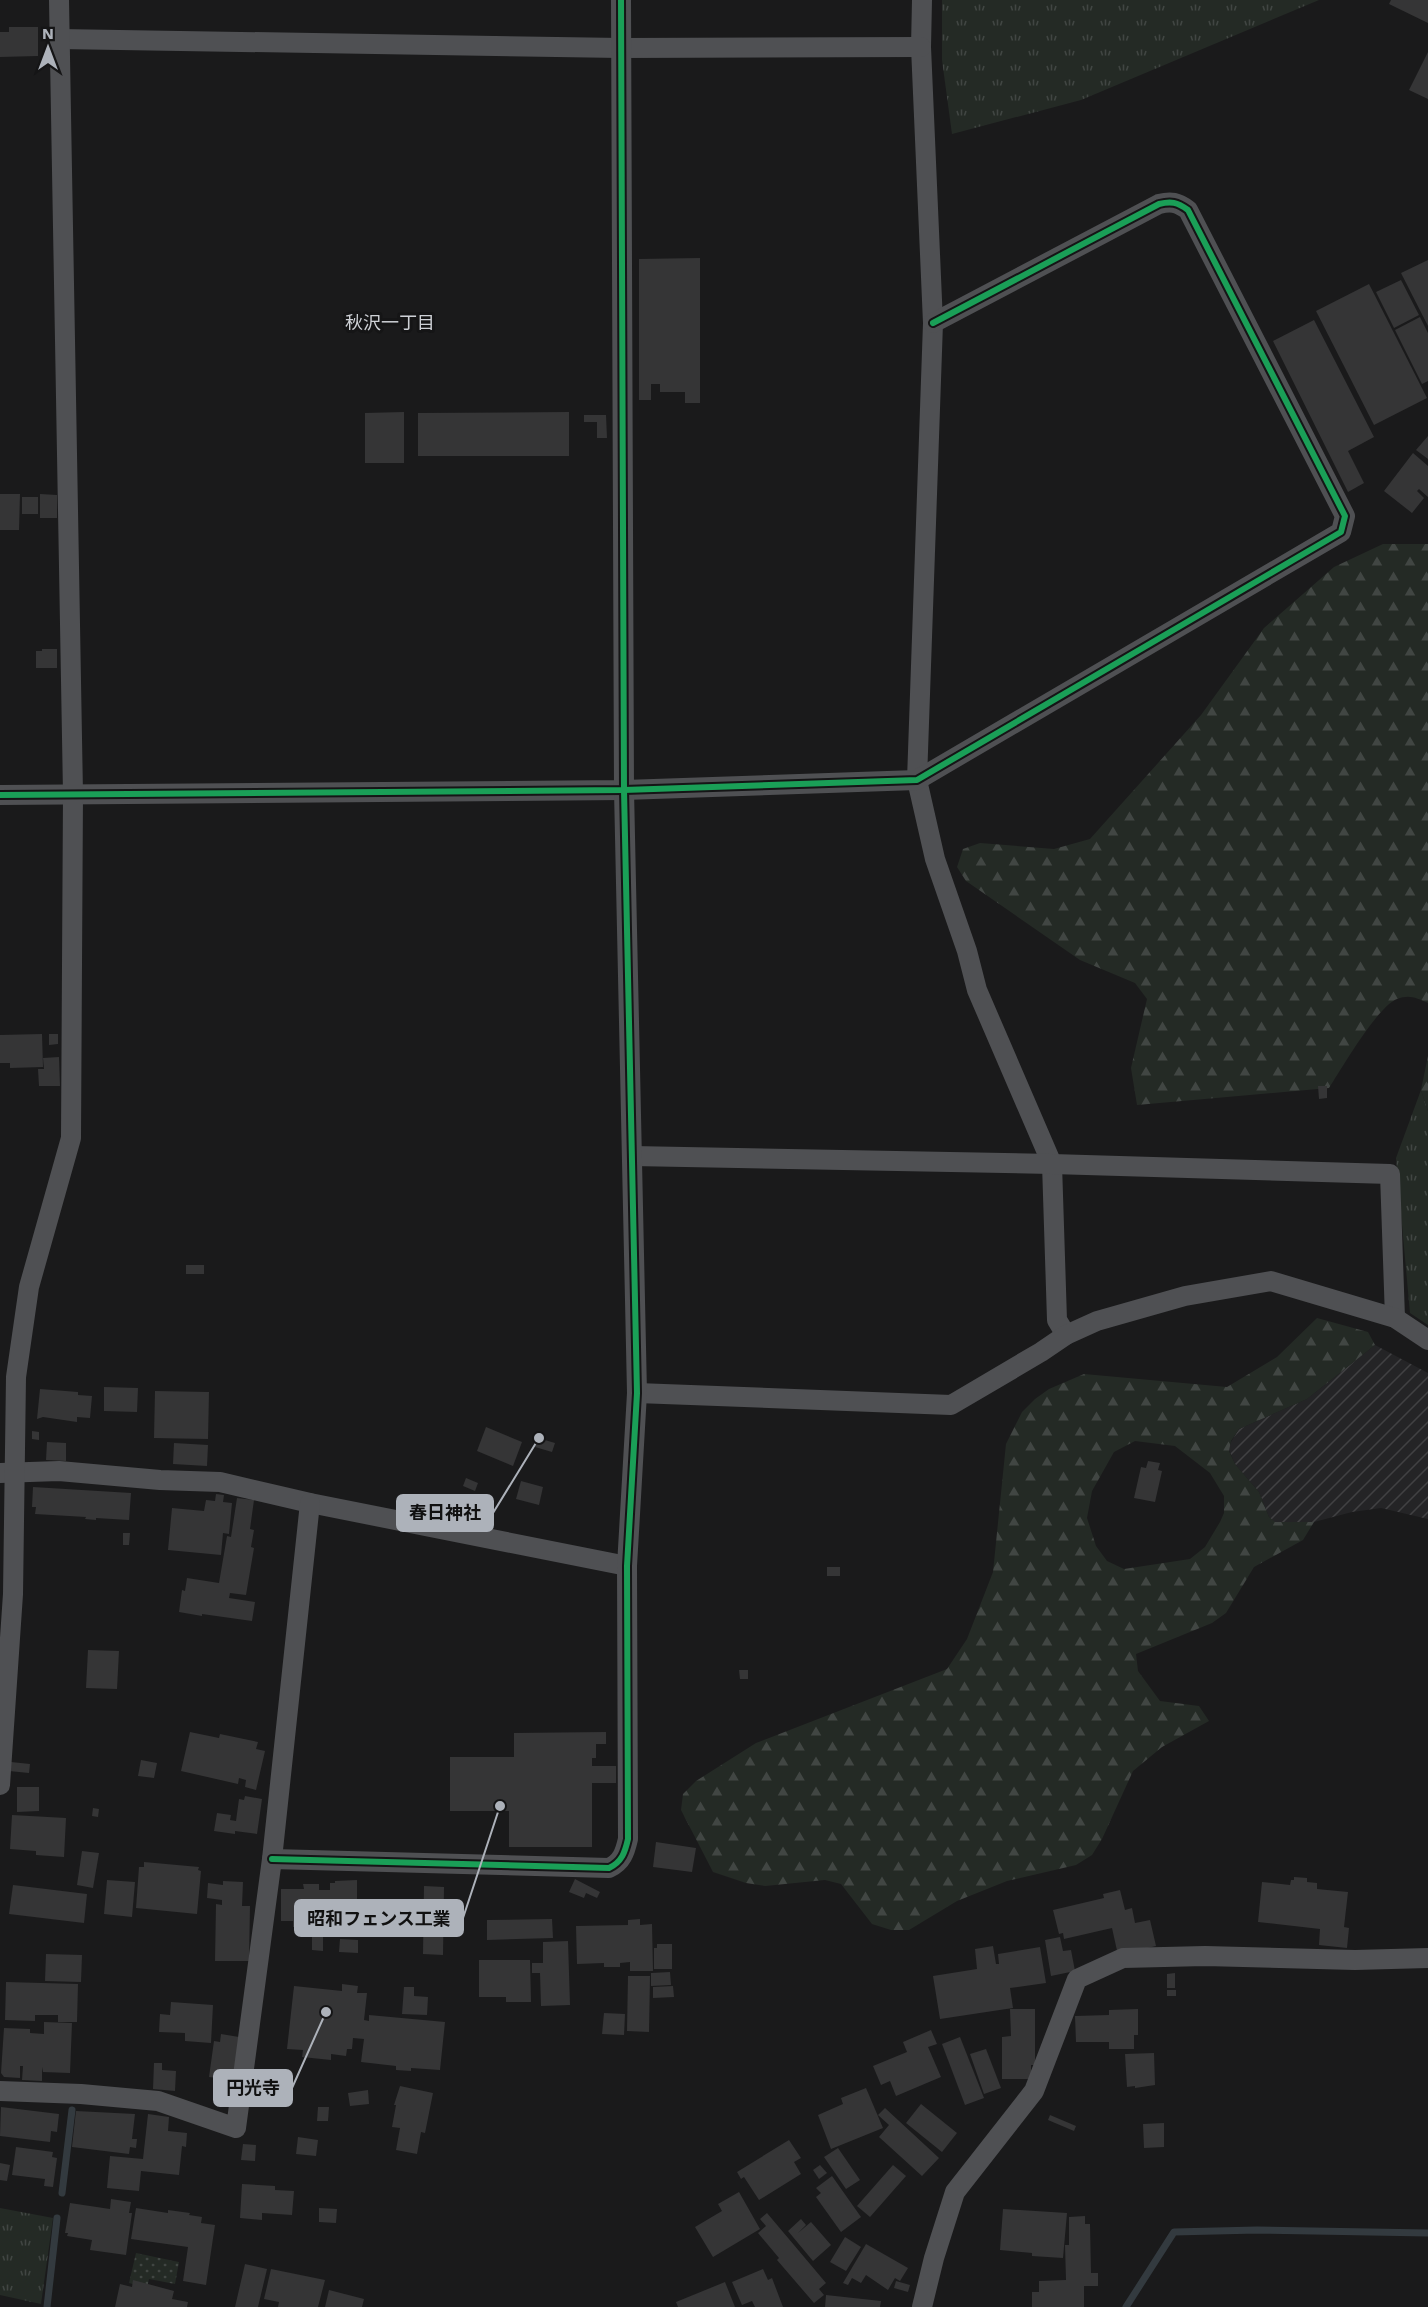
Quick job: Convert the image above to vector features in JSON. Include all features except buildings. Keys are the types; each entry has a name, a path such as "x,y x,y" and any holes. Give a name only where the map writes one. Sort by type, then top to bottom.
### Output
{"street":[{"path":"0,1785 13,1594 7,1473 16,1377 28,1287 71,1138 73,794 60,0"},
{"path":"272,1859 609,1868 616,1864 625,1850 627,1839 627,1566 637,1393 624,790 621,0"},
{"path":"922,0 921,47 933,323 917,780 935,859 967,951 977,990 1052,1164 1057,1320 1066,1335"},
{"path":"59,39 621,48 921,47"},
{"path":"0,795 624,790 917,780 1341,532 1345,516 1188,210 1179,204 1171,201 1159,204 933,323"},
{"path":"632,1156 1052,1164 1390,1174 1395,1318"},
{"path":"637,1393 951,1405 1066,1335 1097,1321 1185,1296 1271,1281 1395,1318 1428,1340"},
{"path":"7,1473 59,1471 160,1480 220,1482 310,1503 627,1566"},
{"path":"0,2091 81,2094 158,2101 236,2128 272,1859 310,1503"},
{"path":"922,2307 955,2192 1034,2091 1077,1979 1123,1958 1204,1956 1354,1960 1428,1958"}],"shaded area":[{"path":"1375,1345 1428,1373 1428,1519 1381,1508 1352,1512 1314,1522 1275,1523 1269,1517 1259,1492 1235,1464 1229,1450 1231,1442 1239,1429 1307,1399"}],"green space":[{"path":"942,0 1319,0 1081,100 952,134 942,60"},
{"path":"1383,544 1428,544 1428,1003 1417,998 1405,997 1389,1004 1360,1039 1329,1088 1137,1105 1131,1068 1147,999 1135,983 1080,960 966,881 957,867 963,849 980,843 1054,849 1090,839 1201,715 1264,628 1334,567"},
{"path":"1428,1056 1428,1111 1421,1090"},
{"path":"1421,1090 1428,1111 1428,1325 1410,1313 1396,1158"},
{"path":"1317,1318 1368,1332 1375,1345 1307,1399 1239,1429 1231,1441 1229,1451 1235,1464 1259,1492 1269,1517 1275,1522 1314,1522 1303,1540 1254,1567 1226,1613 1212,1623 1136,1654 1138,1671 1160,1701 1199,1706 1209,1721 1162,1747 1133,1771 1102,1839 1092,1855 1076,1865 1007,1881 957,1901 909,1930 891,1930 872,1924 841,1884 825,1880 765,1886 746,1883 713,1872 681,1810 683,1794 696,1781 756,1743 947,1669 967,1639 993,1572 1006,1444 1022,1412 1035,1399 1049,1389 1084,1374 1227,1387 1277,1357","holes":["1135,1441 1175,1446 1210,1473 1224,1496 1224,1513 1220,1522 1205,1547 1190,1559 1124,1569 1107,1561 1096,1546 1087,1518 1092,1491 1114,1452"]},
{"path":"0,2208 53,2218 41,2304 0,2295"},
{"path":"136,2253 179,2262 175,2284 149,2279 147,2288 129,2283"}],"waterway":[{"path":"62,2193 72,2110"},
{"path":"47,2307 57,2218"},
{"path":"1126,2307 1174,2232 1257,2230 1428,2233"}],"cycle path":[{"path":"272,1859 609,1868 622,1856 628,1839 627,1566 637,1393 624,790 621,0"},
{"path":"0,795 624,790 917,780 1341,532 1345,516 1188,210 1181,205 1171,202 1159,204 933,323"}],"place":[{"name":"春日神社","path":"539,1438"},
{"name":"昭和フェンス工業","path":"500,1806"},
{"name":"円光寺","path":"326,2012"}],"district":[{"name":"秋沢一丁目","path":"390,323"}]}
